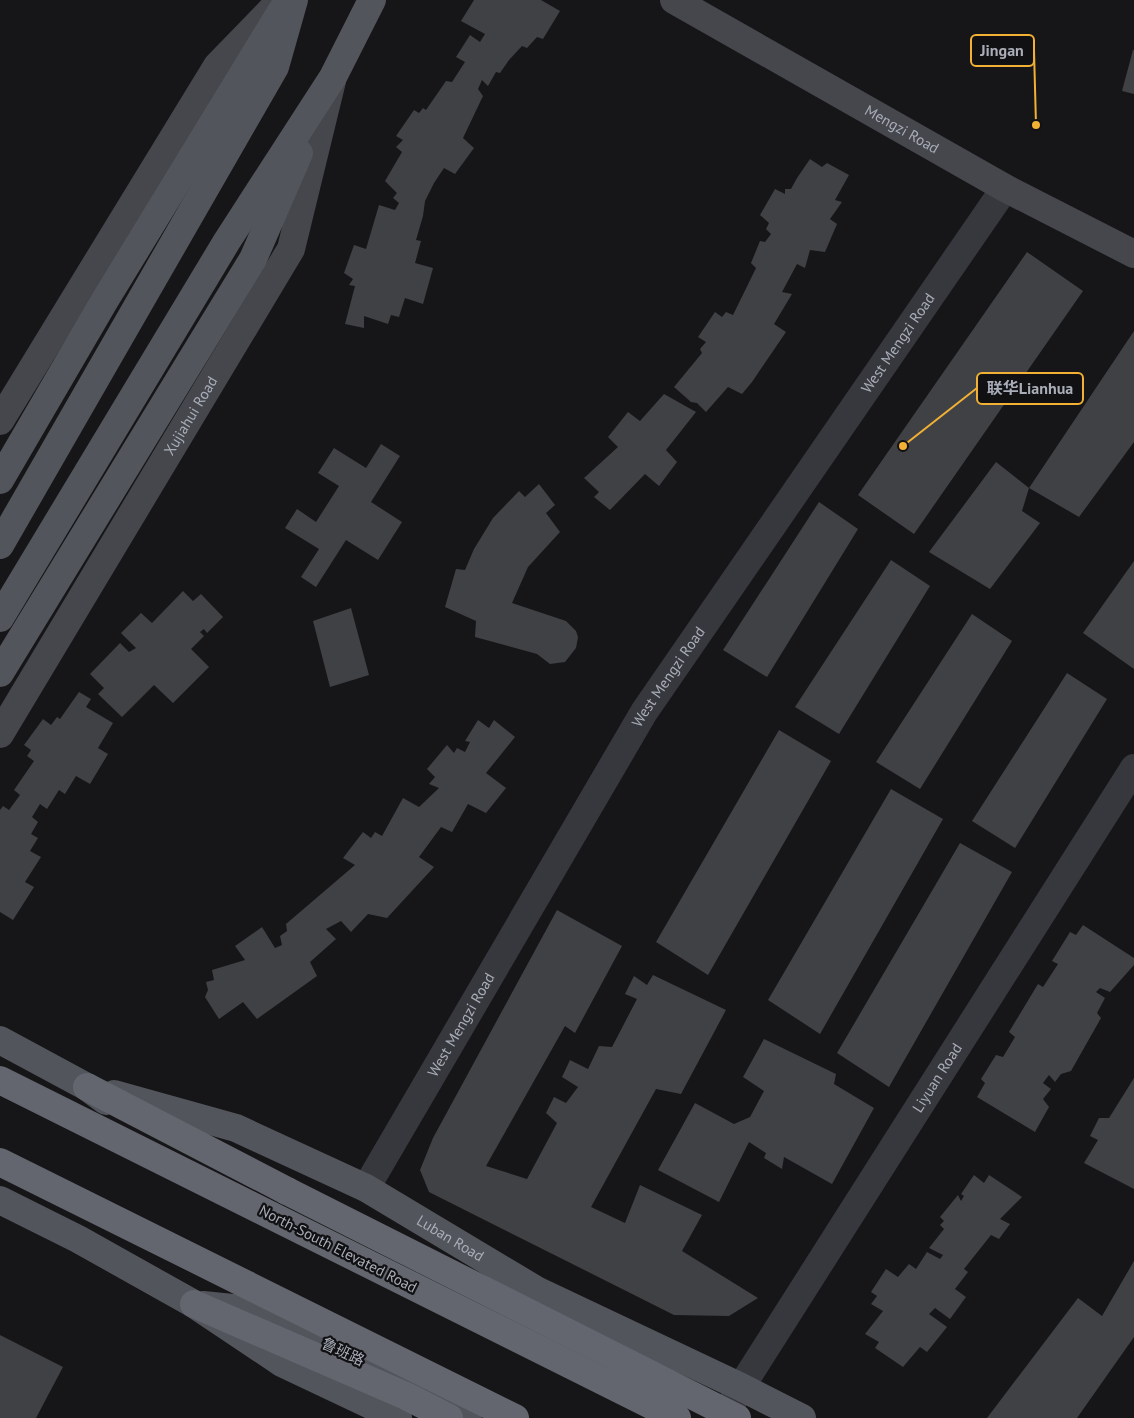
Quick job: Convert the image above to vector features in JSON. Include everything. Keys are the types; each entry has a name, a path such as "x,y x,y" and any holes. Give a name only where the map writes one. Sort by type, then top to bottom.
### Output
{"highway":[{"name":"North-South Elevated Road","path":"0,1080 677,1418"},
{"path":"87,1087 287,1191 737,1418"},
{"path":"0,1162 515,1418"},
{"path":"194,1304 402,1407 449,1418"}],"main road":[{"path":"0,421 217,66 281,0"},
{"path":"0,480 105,300 288,0"},
{"path":"0,545 275,67 294,0"},
{"name":"Xujiahui Road","path":"0,618 227,241 333,77 372,0"},
{"name":"Mengzi Road","path":"674,0 1006,188 1134,254"},
{"path":"0,674 253,259 333,77"},
{"name":"Xujiahui Road","path":"0,734 290,249 333,77"},
{"name":"Luban Road","path":"0,1040 87,1087 158,1139 708,1418"},
{"name":"Luban Road","path":"87,1087 236,1128 366,1188 538,1290 802,1418"},
{"path":"0,1200 78,1239 194,1304"},
{"name":"鲁班路","path":"194,1304 252,1310 488,1418"}],"street":[{"name":"West Mengzi Road","path":"366,1188 644,712 1006,188"},
{"name":"Liyuan Road","path":"723,1418 1134,768"},
{"name":"Liyuan Road","path":"718,1418 741,1387"}],"building":[{"path":"474,0 541,0 560,11 543,39 537,37 527,48 522,46 500,73 496,72 488,86 482,80 478,89 483,96 463,138 474,148 455,174 444,168 425,201 416,240 421,241 415,263 433,268 423,304 405,298 399,317 391,315 388,324 364,316 364,328 345,324 355,286 349,285 353,279 344,273 354,245 366,249 379,205 395,210 399,203 393,198 397,193 385,181 402,152 396,147 403,140 396,136 414,110 419,113 423,108 426,110 446,81 452,82 465,62 456,57 470,35 480,42 485,34 461,21"},
{"path":"1134,50 1134,94 1122,91"},
{"path":"810,159 822,167 827,163 849,175 835,200 842,202 830,219 837,224 825,252 810,250 805,268 797,264 782,292 792,294 774,324 786,332 752,382 742,394 728,387 706,412 697,403 691,402 674,387 702,353 700,349 706,342 698,337 715,312 722,317 726,312 733,315 756,268 751,263 760,241 765,242 771,234 766,229 769,223 760,215 775,189 785,194 785,189 791,189"},
{"path":"1027,252 1083,291 914,534 858,495"},
{"path":"1134,331 1134,442 1079,517 1029,488"},
{"path":"664,394 696,412 666,450 677,462 659,486 645,474 610,510 594,497 599,492 584,478 618,447 608,437 628,412 640,421"},
{"path":"381,444 400,456 371,502 402,522 378,560 346,540 316,587 301,577 319,549 285,528 297,509 316,522 339,486 318,473 334,448 366,468"},
{"path":"996,462 1029,488 1022,511 1040,523 990,589 929,552"},
{"path":"539,484 555,505 546,513 560,532 528,567 512,603 566,621 576,631 578,637 576,648 565,662 550,664 537,654 475,637 476,621 445,607 456,569 465,570 474,549 493,518 519,491 525,497"},
{"path":"819,502 858,529 767,677 723,650"},
{"path":"891,560 930,586 839,734 795,707"},
{"path":"1134,561 1134,669 1083,633"},
{"path":"183,591 193,601 201,594 223,617 207,633 204,629 200,632 204,636 191,649 209,667 173,703 154,685 122,717 98,694 104,688 90,674 120,643 129,652 136,648 121,633 141,613 152,623"},
{"path":"351,608 369,675 330,687 313,621"},
{"path":"972,614 1012,641 920,789 876,762"},
{"path":"1067,673 1107,699 1015,848 972,821"},
{"path":"79,692 91,699 86,707 113,723 98,748 108,754 90,784 76,776 65,794 59,790 47,809 40,804 32,817 38,822 31,834 38,838 30,851 41,857 25,882 34,887 13,920 0,912 0,810 3,806 9,810 20,795 14,790 34,761 27,756 31,750 24,745 43,719 51,725 57,717 60,719"},
{"path":"478,720 489,728 494,720 515,737 486,773 506,788 486,813 468,804 452,832 441,827 419,857 434,867 387,918 368,914 351,932 341,921 326,929 336,939 310,962 317,976 257,1019 243,1002 219,1019 205,997 208,990 206,982 214,980 212,970 245,960 235,946 262,927 275,948 282,945 280,936 287,931 286,924 355,865 343,858 363,832 371,838 375,832 382,836 403,798 419,807 439,788 429,784 435,777 427,769 447,745 454,753 457,748 465,752 470,742 465,741"},
{"path":"779,730 831,761 708,975 656,942"},
{"path":"891,789 943,819 820,1034 768,1000"},
{"path":"960,843 1012,872 889,1087 837,1053"},
{"path":"557,910 622,946 575,1033 565,1026 486,1166 527,1179 557,1123 546,1113 554,1097 566,1103 578,1087 562,1077 570,1060 588,1069 599,1046 612,1047 637,999 625,994 634,976 647,985 653,975 726,1010 681,1094 656,1089 591,1207 625,1223 640,1185 702,1215 682,1251 758,1298 729,1316 674,1315 429,1192 420,1170 433,1138"},
{"path":"1083,925 1134,958 1134,965 1110,992 1100,988 1096,992 1105,998 1097,1013 1101,1018 1071,1071 1061,1074 1055,1082 1049,1075 1043,1083 1051,1089 1043,1099 1049,1107 1035,1132 977,1097 985,1083 981,1079 996,1055 1003,1057 1015,1037 1009,1032 1038,984 1043,987 1058,964 1052,961 1070,932 1076,935"},
{"path":"764,1039 836,1074 834,1084 874,1108 832,1184 784,1157 782,1169 764,1158 766,1153 749,1142 719,1202 658,1170 695,1103 734,1124 750,1117 764,1091 743,1077"},
{"path":"1134,1078 1134,1189 1084,1163 1098,1140 1090,1136 1099,1118 1109,1118"},
{"path":"974,1175 984,1183 989,1175 1022,1197 1000,1219 1010,1224 999,1239 991,1235 964,1269 968,1272 955,1289 966,1297 950,1319 935,1308 929,1314 947,1327 927,1352 920,1347 903,1367 875,1348 879,1342 865,1334 883,1311 871,1304 877,1296 871,1292 886,1269 898,1277 909,1264 916,1269 927,1252 940,1259 943,1255 929,1248 944,1229 940,1225 944,1221 940,1217 958,1195 961,1201 964,1196 961,1194"},
{"path":"1134,1261 1134,1337 1077,1418 987,1418 1078,1298 1102,1316"},
{"path":"0,1335 63,1367 36,1418 0,1418"}],"place":[{"name":"Jingan","path":"1036,125"},
{"name":"联华Lianhua","path":"903,446"}]}
